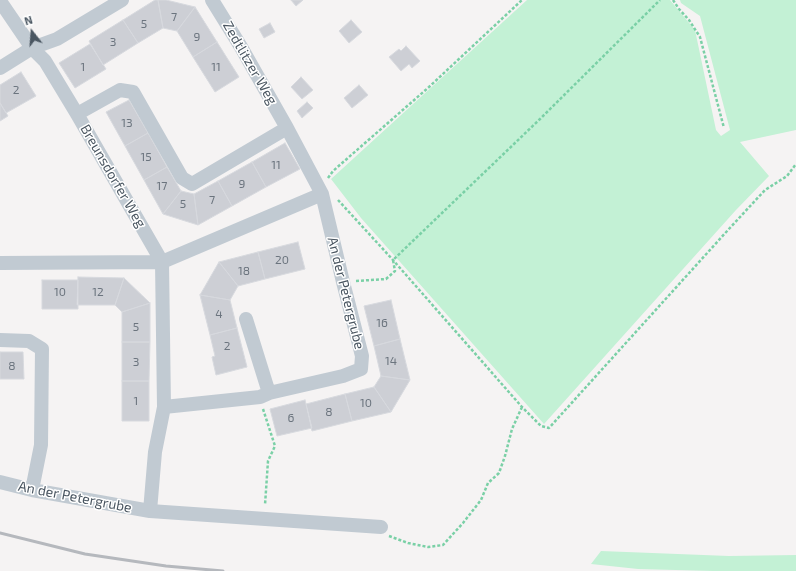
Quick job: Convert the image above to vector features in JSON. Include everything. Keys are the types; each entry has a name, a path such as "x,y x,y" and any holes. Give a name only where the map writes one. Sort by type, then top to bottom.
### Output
{"street":[{"path":"0,68 32,48 57,39 122,0"},
{"name":"Zedtlitzer Weg","path":"212,0 241,47 287,128"},
{"path":"0,1 32,48 44,61 77,114"},
{"name":"Breunsdorfer Weg","path":"162,262 77,114 120,90 133,92 182,178 192,184 287,128"},
{"path":"0,263 162,262 324,192 287,128"},
{"name":"An der Petergrube","path":"164,407 264,395 343,376 361,369 362,356 342,282 324,192"},
{"name":"An der Petergrube","path":"150,511 155,452 164,407 162,262"},
{"path":"246,319 264,395"},
{"path":"0,340 30,341 42,349 41,445 32,490"},
{"name":"An der Petergrube","path":"0,482 32,490 150,511 381,527"}],"path":[{"path":"522,0 429,87 333,171 325,183 324,192 393,260 522,407 541,426 549,428 733,224 765,190 787,176 796,164"},
{"path":"393,260 540,119 660,0"},
{"path":"673,0 700,37 724,128"},
{"path":"342,282 386,279 395,271 393,260"},
{"path":"264,395 275,446 268,461 265,518"},
{"path":"381,527 390,537 408,543 428,547 443,545 481,500 488,483 499,473 512,430 522,407"}],"green space":[{"path":"527,0 670,0 695,30 716,130 721,136 730,130 700,16 681,3 680,0 796,0 796,130 740,142 769,176 736,210 544,424 361,218 331,179"},
{"path":"601,551 729,556 796,555 796,571 638,569 591,564"}],"building":[{"path":"155,0 158,0 163,28 138,43 123,20"},
{"path":"158,0 166,0 195,7 177,31 163,28"},
{"path":"291,0 303,0 296,6"},
{"path":"195,7 217,42 193,57 177,31"},
{"path":"123,20 138,43 103,65 89,41"},
{"path":"351,20 362,32 349,43 339,31"},
{"path":"270,23 275,32 264,38 259,29"},
{"path":"217,42 239,77 215,92 193,57"},
{"path":"90,44 106,69 75,88 59,63"},
{"path":"406,46 420,61 412,68 409,64 401,71 389,57 399,49 401,51"},
{"path":"21,72 36,96 6,113 0,103 0,85"},
{"path":"301,77 313,90 302,99 291,87"},
{"path":"359,85 368,95 352,108 344,98"},
{"path":"129,100 148,133 125,146 106,112"},
{"path":"307,102 313,108 302,118 297,111"},
{"path":"0,103 8,116 0,121"},
{"path":"148,133 167,167 144,180 125,146"},
{"path":"285,143 300,169 266,187 252,162"},
{"path":"252,162 266,187 232,206 218,181"},
{"path":"167,167 181,191 163,214 144,180"},
{"path":"218,181 232,206 198,225 194,194"},
{"path":"181,191 194,194 198,225 163,214"},
{"path":"298,242 305,269 265,279 258,252"},
{"path":"258,252 265,279 238,286 219,262"},
{"path":"219,262 238,286 230,300 200,295"},
{"path":"78,277 124,278 115,305 77,305"},
{"path":"124,278 150,303 122,312 115,305"},
{"path":"42,280 78,280 78,309 42,309"},
{"path":"200,295 230,300 237,328 210,335"},
{"path":"391,300 400,339 374,346 364,306"},
{"path":"150,303 150,342 122,342 122,312"},
{"path":"237,328 247,367 216,375 212,357 215,356 210,335"},
{"path":"400,339 410,380 381,376 374,346"},
{"path":"122,342 150,342 149,381 122,381"},
{"path":"0,352 23,352 24,379 0,379"},
{"path":"381,376 410,380 391,412 374,387"},
{"path":"122,381 149,381 149,421 122,421"},
{"path":"374,387 391,412 352,421 345,394"},
{"path":"345,394 352,421 312,431 306,404"},
{"path":"305,400 312,428 277,436 270,409"}],"railway":[{"path":"0,533 85,554 166,566 223,571"}]}
